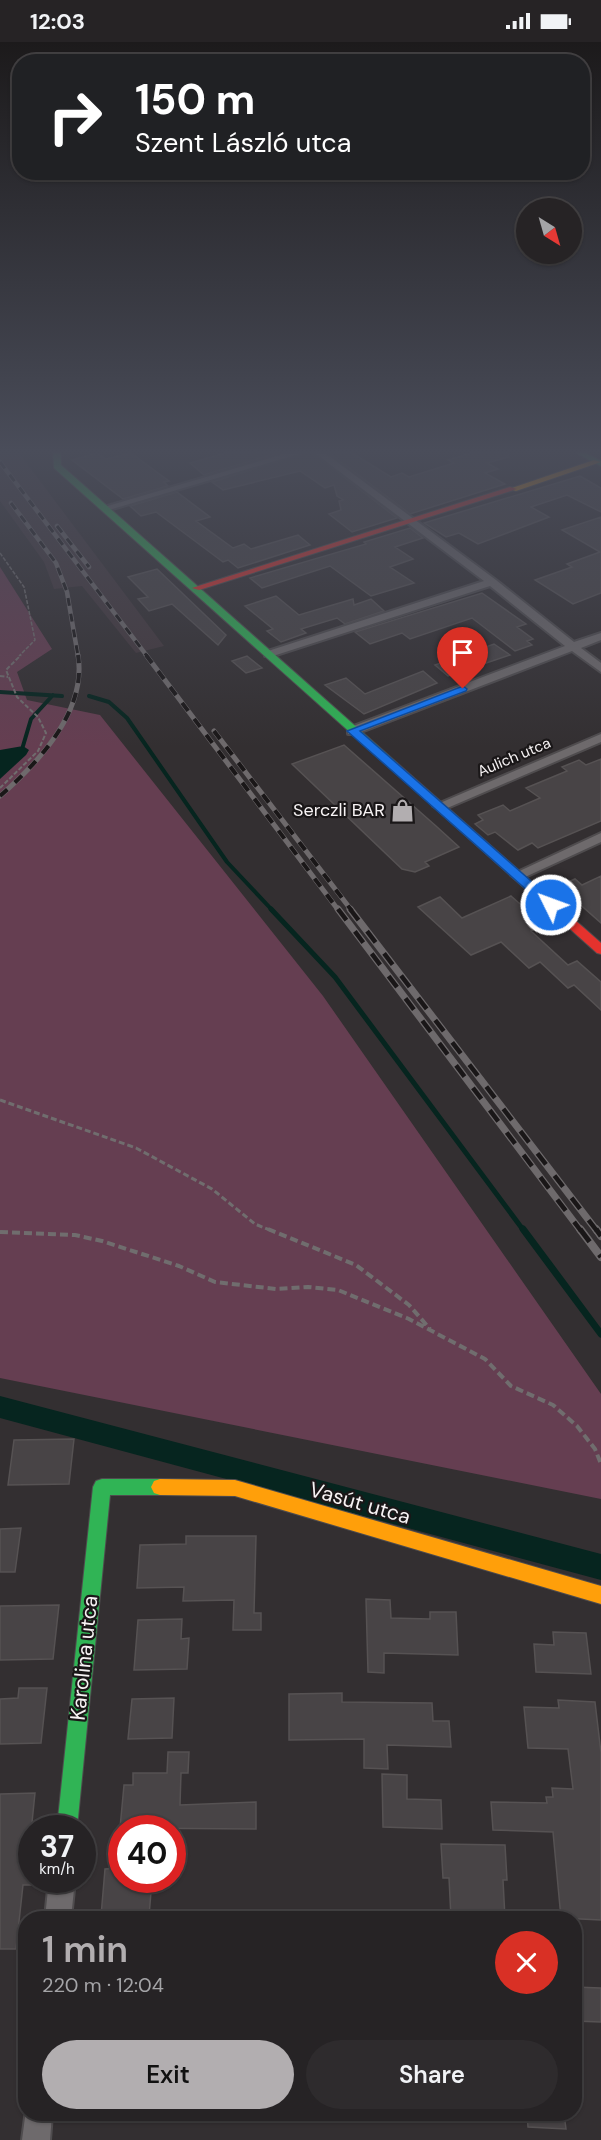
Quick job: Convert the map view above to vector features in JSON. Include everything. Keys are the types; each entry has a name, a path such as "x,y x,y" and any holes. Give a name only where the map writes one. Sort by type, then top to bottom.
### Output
{"street":[{"path":"154,551 352,731 440,806 601,950"},
{"path":"196,588 316,551"},
{"path":"450,551 601,669"},
{"path":"269,654 492,582"},
{"path":"352,731 601,636"},
{"name":"Aulich utca","path":"440,806 601,738"},
{"path":"518,875 601,837"},
{"name":"Vasút utca","path":"102,1486 235,1488 601,1595"},
{"name":"Karolina utca","path":"68,1815 102,1486"},
{"path":"59,1911 61,1893"},
{"path":"36,2140 37,2121"}],"path":[{"path":"0,553 24,587 35,640 6,670 17,697 38,717 46,733 38,751 0,788"},
{"path":"0,676 9,677"},
{"path":"0,1100 136,1148 212,1190 255,1224 356,1265 409,1305 433,1333"},
{"path":"0,1232 75,1235 102,1241 179,1266 214,1282 276,1289 308,1287 338,1290 409,1319 485,1359 511,1386 553,1404 577,1426 595,1449 601,1464"}],"shaded area":[{"path":"36,551 93,551 164,646 136,653 82,586 54,589 44,562"},
{"path":"0,567 52,649 17,672 27,700 100,715 323,996 601,1394 601,1499 0,1378"},
{"path":"23,746 29,750 26,755 0,779 0,750"}],"building":[{"path":"208,551 292,551 238,568 228,560 223,562"},
{"path":"342,551 401,551 413,559 390,567 414,583 371,596 330,566 262,588 250,578"},
{"path":"598,551 601,551 601,593 573,604 535,580 572,567 567,564 600,552"},
{"path":"157,569 226,635 218,645 172,604 149,611 138,599 148,597 128,577"},
{"path":"482,593 526,624 517,627 533,639 527,641 532,645 515,651 472,618 410,639 402,633 370,644 355,632"},
{"path":"276,596 299,615 353,599 354,605 371,599 384,611 345,624 337,618 301,629 306,633 281,642 267,631 273,629 245,606"},
{"path":"494,644 510,655 448,676 435,665"},
{"path":"247,656 262,668 246,673 232,661"},
{"path":"423,671 437,683 364,714 325,685 346,678 365,694"},
{"path":"344,745 459,847 425,862 429,866 415,872 402,869 292,764"},
{"path":"601,759 601,821 538,848 532,843 518,850 495,832 488,835 475,824 483,820 478,815 503,805 510,811 540,798 526,788 567,771 562,767 579,760 586,765"},
{"path":"601,876 601,923 559,886 575,879 582,885"},
{"path":"511,896 544,925 531,931 568,965 577,961 601,982 601,1010 574,985 568,988 540,962 529,968 501,942 471,955 418,907 440,897 462,918"},
{"path":"74,1439 69,1484 8,1485 14,1440"},
{"path":"21,1528 15,1572 0,1572 0,1529"},
{"path":"186,1536 256,1536 254,1613 261,1613 261,1630 233,1630 234,1600 183,1601 184,1587 137,1588 140,1545 186,1544"},
{"path":"366,1599 390,1600 391,1618 430,1619 430,1612 456,1612 458,1655 384,1653 384,1673 368,1672"},
{"path":"59,1605 53,1659 0,1660 0,1606"},
{"path":"182,1619 181,1639 189,1638 187,1669 134,1670 138,1620"},
{"path":"553,1632 586,1633 591,1674 536,1672 534,1644 554,1645"},
{"path":"19,1688 47,1688 41,1743 0,1744 0,1699 18,1698"},
{"path":"342,1693 342,1702 432,1703 433,1721 449,1721 451,1747 387,1745 388,1769 364,1768 364,1739 289,1740 289,1694"},
{"path":"174,1698 172,1738 128,1739 132,1699"},
{"path":"558,1700 595,1702 601,1753 601,1920 582,1919 582,1911 560,1911 553,1832 493,1830 491,1802 547,1803 546,1797 553,1797 552,1788 573,1789 568,1749 528,1748 524,1707 559,1708"},
{"path":"168,1752 189,1752 188,1773 181,1773 180,1805 256,1802 256,1829 186,1828 186,1815 121,1815 124,1785 133,1785 133,1773 167,1773"},
{"path":"382,1774 407,1775 407,1799 441,1800 442,1829 383,1827"},
{"path":"35,1793 33,1815 18,1815 18,1893 22,1893 20,1911 18,1911 16,1949 0,1949 0,1794"},
{"path":"441,1844 505,1845 507,1880 503,1880 505,1911 451,1911 449,1878 443,1878"},
{"path":"105,1869 108,1869 108,1893 151,1893 149,1911 101,1911"},
{"path":"582,1987 601,1988 601,2022 582,2021"},
{"path":"528,2121 565,2121 566,2129 528,2127"}],"waterway":[{"path":"0,692 53,695"},
{"path":"23,746 31,719 53,695"},
{"path":"53,695 62,696"},
{"path":"89,696 109,702 127,718 227,862 273,911"},
{"path":"271,909 335,977 524,1231"},
{"path":"523,1229 601,1334"},
{"path":"0,1407 601,1567"}],"railway":[{"path":"47,551 56,563 67,592 78,656"},
{"path":"67,551 147,656"},
{"path":"76,551 89,567"},
{"path":"0,796 30,768 57,734 68,715 79,676 78,655"},
{"path":"146,655 339,911"},
{"path":"214,731 352,911"},
{"path":"338,909 581,1231"},
{"path":"350,909 597,1231"},
{"path":"580,1229 601,1257"},
{"path":"596,1229 601,1236"}],"traffic: fast":[{"path":"152,551 393,765"},
{"path":"68,1815 102,1487 160,1487"}],"traffic: slow":[{"path":"160,1487 235,1488 601,1595"}],"traffic: jam":[{"path":"196,588 315,551"},
{"path":"393,765 601,950"}],"place":[{"name":"Serczli BAR","path":"403,810"}],"route":[{"path":"463,689 352,731 551,905"}]}
